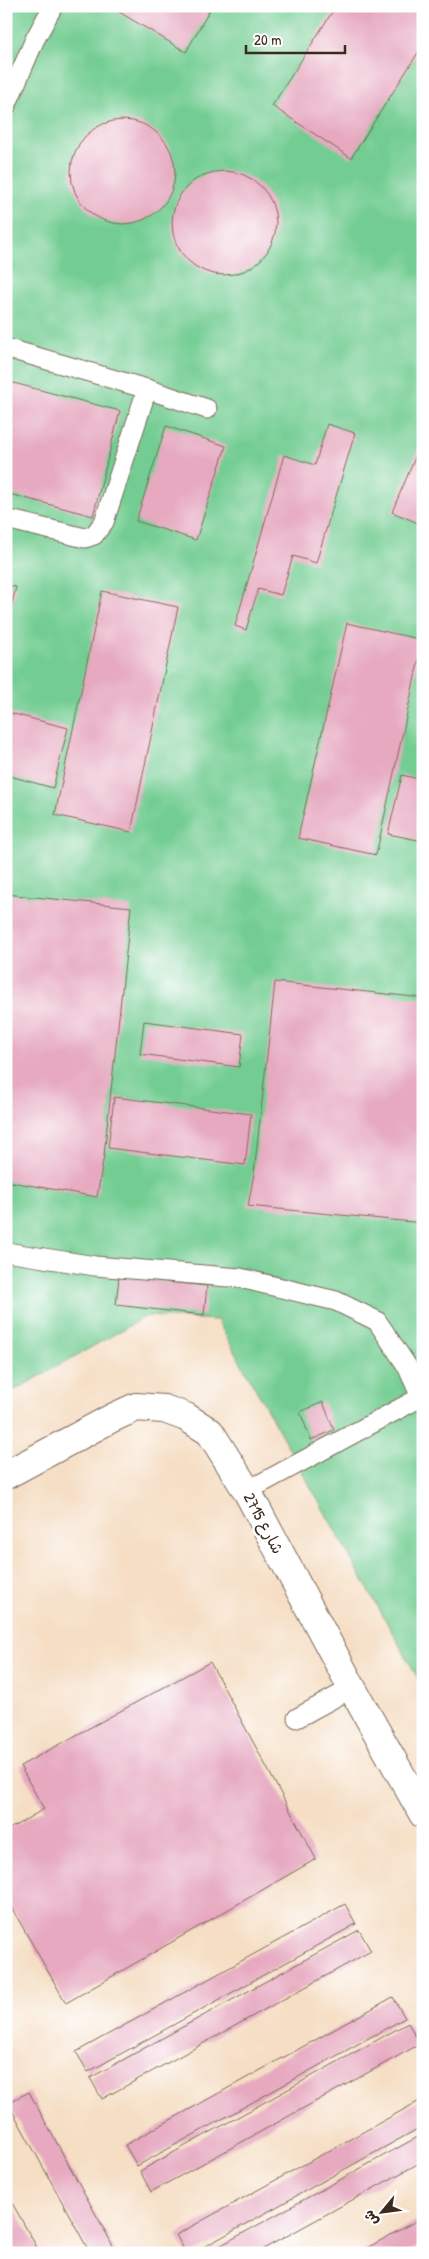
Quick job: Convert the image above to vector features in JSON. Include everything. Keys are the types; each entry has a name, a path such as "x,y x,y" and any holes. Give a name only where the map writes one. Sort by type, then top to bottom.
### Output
{"street":[{"name":"شارع 2715","path":"6,1475 112,1418 136,1408 164,1409 186,1417 210,1432 247,1491 352,1688 423,1814"}],"lane":[{"path":"6,106 35,40 53,6"},
{"path":"6,348 147,389 207,409"},
{"path":"6,519 85,538 94,534 104,522 147,389"},
{"path":"6,1252 94,1266 240,1278 336,1301 376,1321 407,1366 422,1396 247,1491"},
{"path":"297,1718 352,1688"}],"green space":[{"path":"6,6 423,6 423,1687 217,1320 147,1316 6,1395"}],"building":[{"path":"109,6 212,6 186,52"},
{"path":"336,6 423,6 423,45 351,158 272,106"},
{"path":"123,120 143,124 160,135 171,152 175,172 171,192 160,209 143,220 123,224 103,220 86,209 75,192 71,172 75,152 86,135 103,124"},
{"path":"224,171 244,175 261,186 272,203 276,223 272,243 261,260 244,271 224,275 204,271 187,260 176,243 172,223 176,203 187,186 204,175"},
{"path":"6,381 120,411 93,516 6,493"},
{"path":"327,424 355,433 316,563 293,556 281,595 258,589 246,630 235,626 284,455 315,465"},
{"path":"166,426 226,446 196,540 136,521"},
{"path":"423,439 423,525 392,512"},
{"path":"6,585 16,587 7,623 6,623"},
{"path":"102,591 178,607 131,832 55,815"},
{"path":"347,623 423,640 376,855 298,838"},
{"path":"6,712 68,728 53,788 6,775"},
{"path":"402,775 423,780 423,841 388,834"},
{"path":"6,894 131,907 104,1155 97,1197 6,1181"},
{"path":"275,982 423,998 423,1223 248,1206 254,1174"},
{"path":"144,1021 243,1034 239,1067 140,1054"},
{"path":"114,1097 251,1114 245,1165 108,1148"},
{"path":"119,1277 207,1286 204,1315 116,1305"},
{"path":"323,1402 334,1430 311,1440 300,1412"},
{"path":"210,1662 316,1859 66,2003 6,1898 6,1831 44,1809 20,1766"},
{"path":"345,1904 356,1924 88,2072 76,2052"},
{"path":"359,1930 371,1951 102,2099 90,2078"},
{"path":"393,1997 405,2018 137,2166 125,2145"},
{"path":"408,2023 420,2044 151,2192 140,2171"},
{"path":"29,2092 117,2253 90,2253 8,2103"},
{"path":"423,2099 423,2126 193,2253 186,2253 176,2235"},
{"path":"423,2134 423,2161 256,2253 207,2253"},
{"path":"6,2192 40,2253 13,2253 6,2241"},
{"path":"423,2217 423,2244 407,2253 358,2253"}]}
